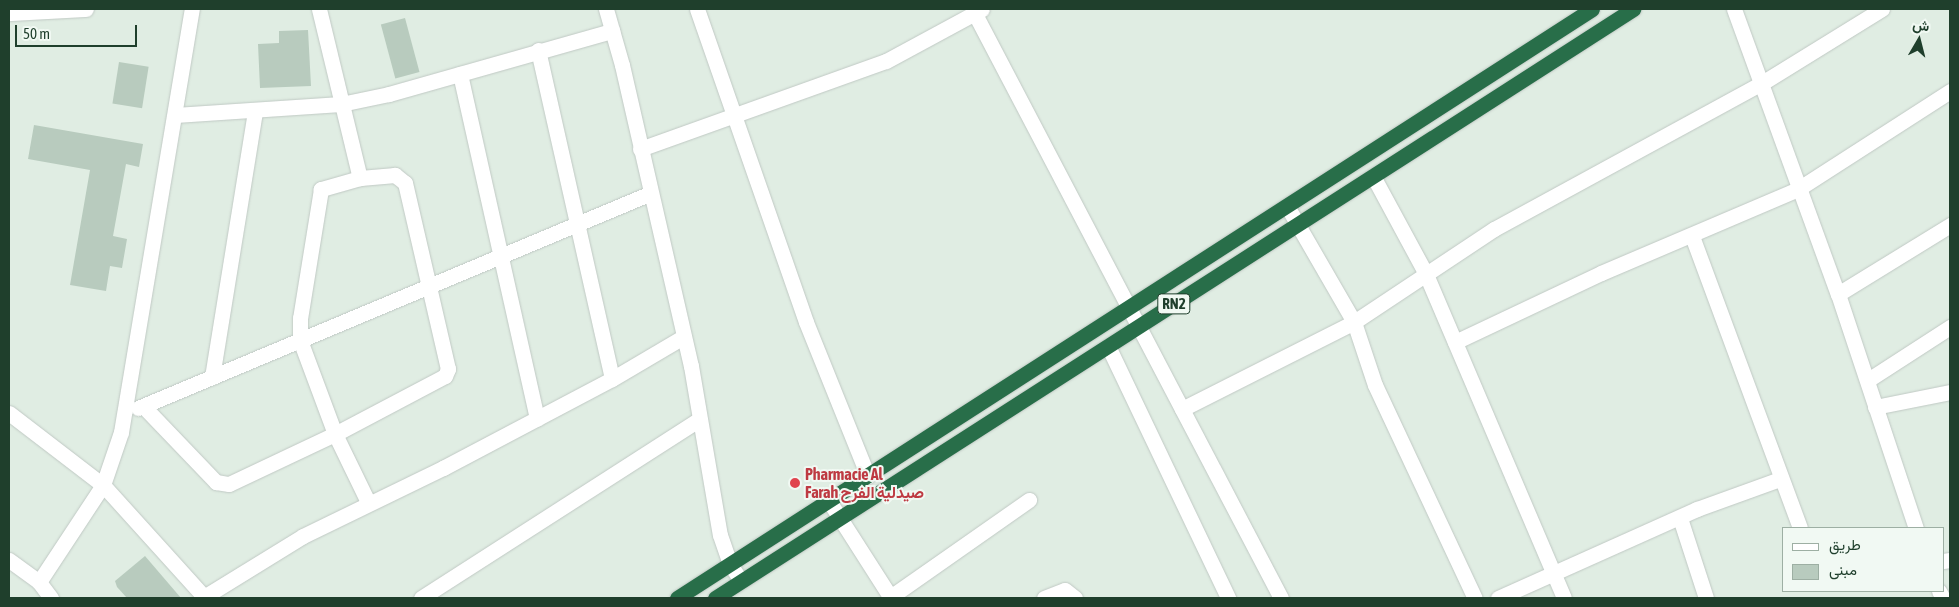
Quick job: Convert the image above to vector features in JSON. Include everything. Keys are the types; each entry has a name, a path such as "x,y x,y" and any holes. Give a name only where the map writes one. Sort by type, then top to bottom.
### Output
{"highway":[{"name":"RN2","path":"676,598 1592,9"},
{"name":"RN2","path":"714,598 1633,9"}],"street":[{"path":"9,14 86,9"},
{"path":"39,582 103,485 114,457 126,410 192,9"},
{"path":"319,9 360,178"},
{"path":"606,9 651,193 683,337 700,419 720,535 730,564 741,581"},
{"path":"697,9 806,322 868,476"},
{"path":"1734,9 1798,189 1838,294 1916,527"},
{"path":"1182,409 1354,322 1425,272 1586,177 1762,84 1882,9"},
{"path":"640,149 886,61 979,11 1182,409 1281,598"},
{"path":"175,115 255,112 341,104 460,74 538,50 612,31"},
{"path":"538,50 612,379"},
{"path":"460,74 537,418"},
{"path":"1455,342 1602,273 1798,189 1950,91"},
{"path":"212,377 255,112"},
{"path":"145,408 222,484 245,478 336,434 439,381 448,372 405,183 395,175 360,178 321,190 300,318 300,340 336,434 368,502"},
{"path":"1373,176 1425,272 1564,598"},
{"path":"126,410 145,408 212,377 430,288 577,223 651,193"},
{"path":"1287,206 1354,322 1375,385 1473,598"},
{"path":"1838,294 1950,225"},
{"path":"1692,236 1780,479 1800,527"},
{"path":"1868,380 1950,327"},
{"path":"9,413 103,485 205,598 303,536 612,379 683,337"},
{"path":"1108,346 1228,598"},
{"path":"1875,406 1950,392"},
{"path":"421,598 700,419"},
{"path":"1498,598 1680,518 1780,479"},
{"path":"829,501 890,598 1029,500"},
{"path":"1680,518 1706,598"},
{"path":"9,560 39,582 51,598"},
{"path":"1044,598 1065,590 1075,598"}],"building":[{"path":"405,18 419,72 395,79 381,24"},
{"path":"308,30 311,86 260,88 258,44 279,43 279,31"},
{"path":"119,62 149,67 142,108 112,103"},
{"path":"34,125 143,144 139,167 126,164 113,236 127,239 122,268 110,266 106,291 70,285 90,170 28,159"},
{"path":"145,556 181,598 127,598 117,587 115,581"}],"place":[{"name":"Pharmacie Al Farah صيدلية الفرح","path":"795,483"}]}
